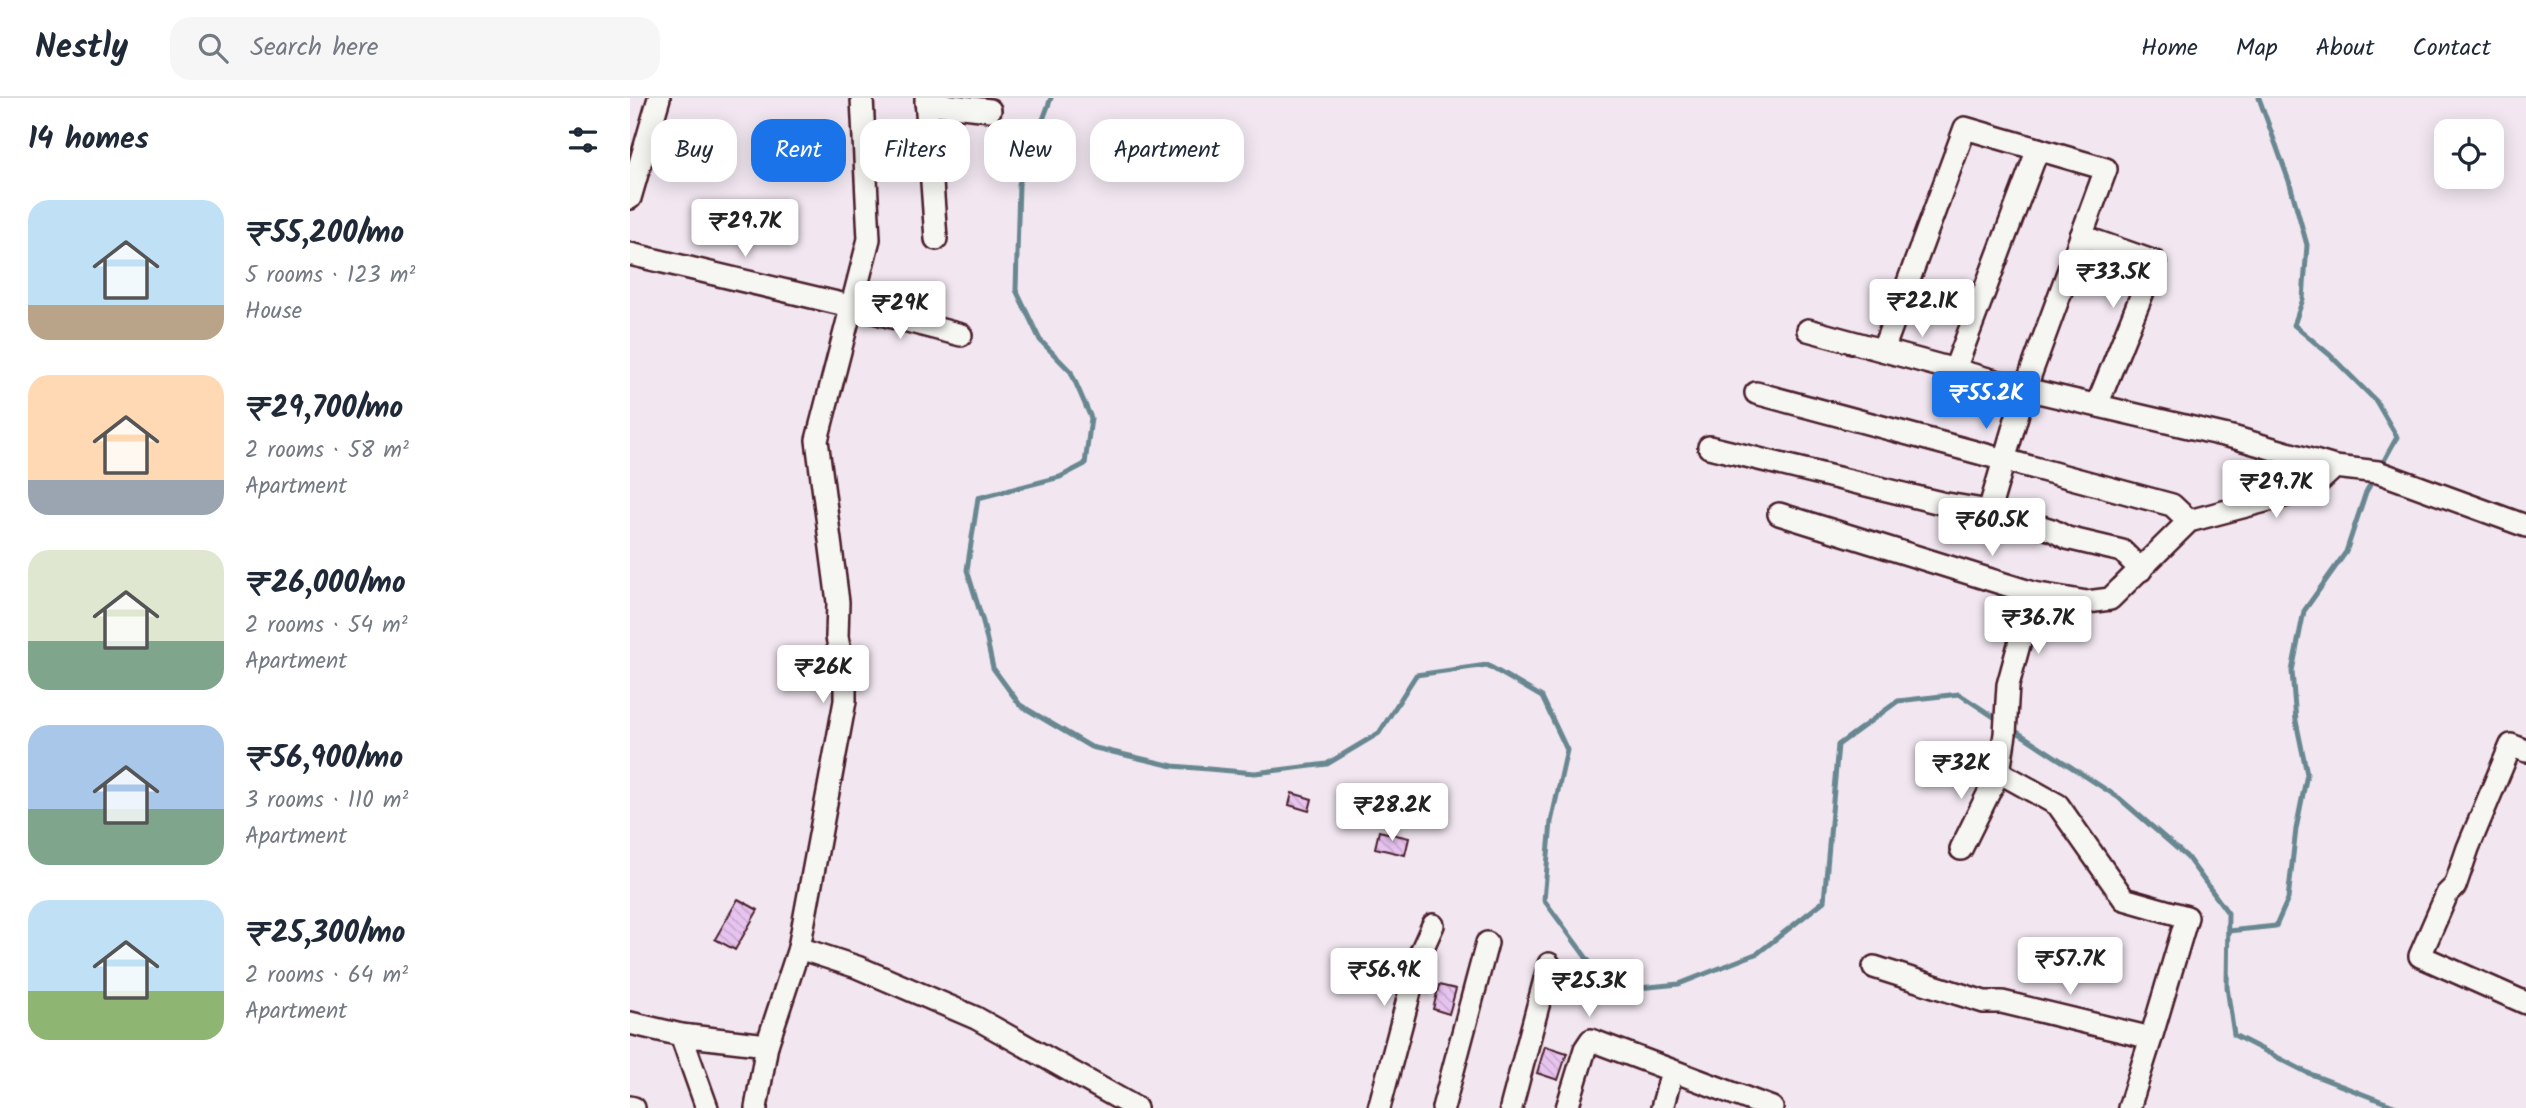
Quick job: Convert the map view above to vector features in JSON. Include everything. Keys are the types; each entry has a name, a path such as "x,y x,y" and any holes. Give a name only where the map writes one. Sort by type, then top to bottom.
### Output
{"street":[{"path":"630,198 659,98"},
{"path":"756,1108 767,1045 799,948 845,701 845,676 837,637 838,602 817,440 869,239 862,98"},
{"path":"936,239 926,101 990,110"},
{"path":"1883,350 1965,128 2106,169 2025,389 1989,511"},
{"path":"1955,369 2038,149"},
{"path":"2081,236 2155,262 2098,405"},
{"path":"630,254 961,335"},
{"path":"1808,330 2025,389 2236,438 2335,467 2378,472 2526,526"},
{"path":"1756,393 2172,505 2189,521"},
{"path":"1709,447 1941,503 1989,511 2052,530 2067,538 2122,551 2141,570"},
{"path":"1779,514 2033,593 2087,602 2110,599 2189,521 2311,489 2335,467"},
{"path":"1961,849 1999,772 2008,685 2033,593"},
{"path":"2526,751 2511,745 2455,886 2447,894 2420,956 2526,1003"},
{"path":"1999,772 2059,805 2124,899 2187,918 2129,1108"},
{"path":"1379,1108 1420,954 1433,925"},
{"path":"1443,1108 1487,943"},
{"path":"799,948 857,967 976,1018 1136,1108"},
{"path":"1511,1108 1549,964"},
{"path":"1874,967 1984,1002 2002,1002 2151,1038"},
{"path":"630,1023 681,1035 767,1045"},
{"path":"681,1035 708,1108"},
{"path":"1567,1108 1585,1049 1591,1040 1672,1072 1724,1099 1772,1108"},
{"path":"1662,1108 1672,1072"}],"building":[{"path":"1292,793 1312,799 1309,811 1289,805"},
{"path":"1379,831 1409,838 1405,855 1375,848"},
{"path":"738,899 758,910 735,950 715,939"},
{"path":"1439,985 1456,989 1449,1014 1433,1009"},
{"path":"1545,1046 1567,1053 1558,1080 1537,1073"}],"waterway":[{"path":"1051,98 1019,184 1016,290 1040,340 1071,372 1091,418 1085,464 1060,477 978,498 967,570 983,622 993,668 1020,705 1091,747 1173,766 1255,773 1327,764 1379,733 1416,675 1487,665 1542,697 1567,750 1551,822 1544,900 1599,975 1619,990 1679,984 1758,953 1824,901 1838,745 1898,701 1959,694 2000,721"},
{"path":"2259,98 2290,184 2307,245 2303,299 2294,325 2330,355 2376,401 2397,437 2381,466"},
{"path":"2228,931 2276,926 2288,899 2296,829 2307,774 2296,721 2292,671 2304,611 2346,552 2366,492 2374,478"},
{"path":"2011,728 2119,798 2187,857 2228,913 2227,987 2234,1035 2308,1073 2399,1108"}]}
